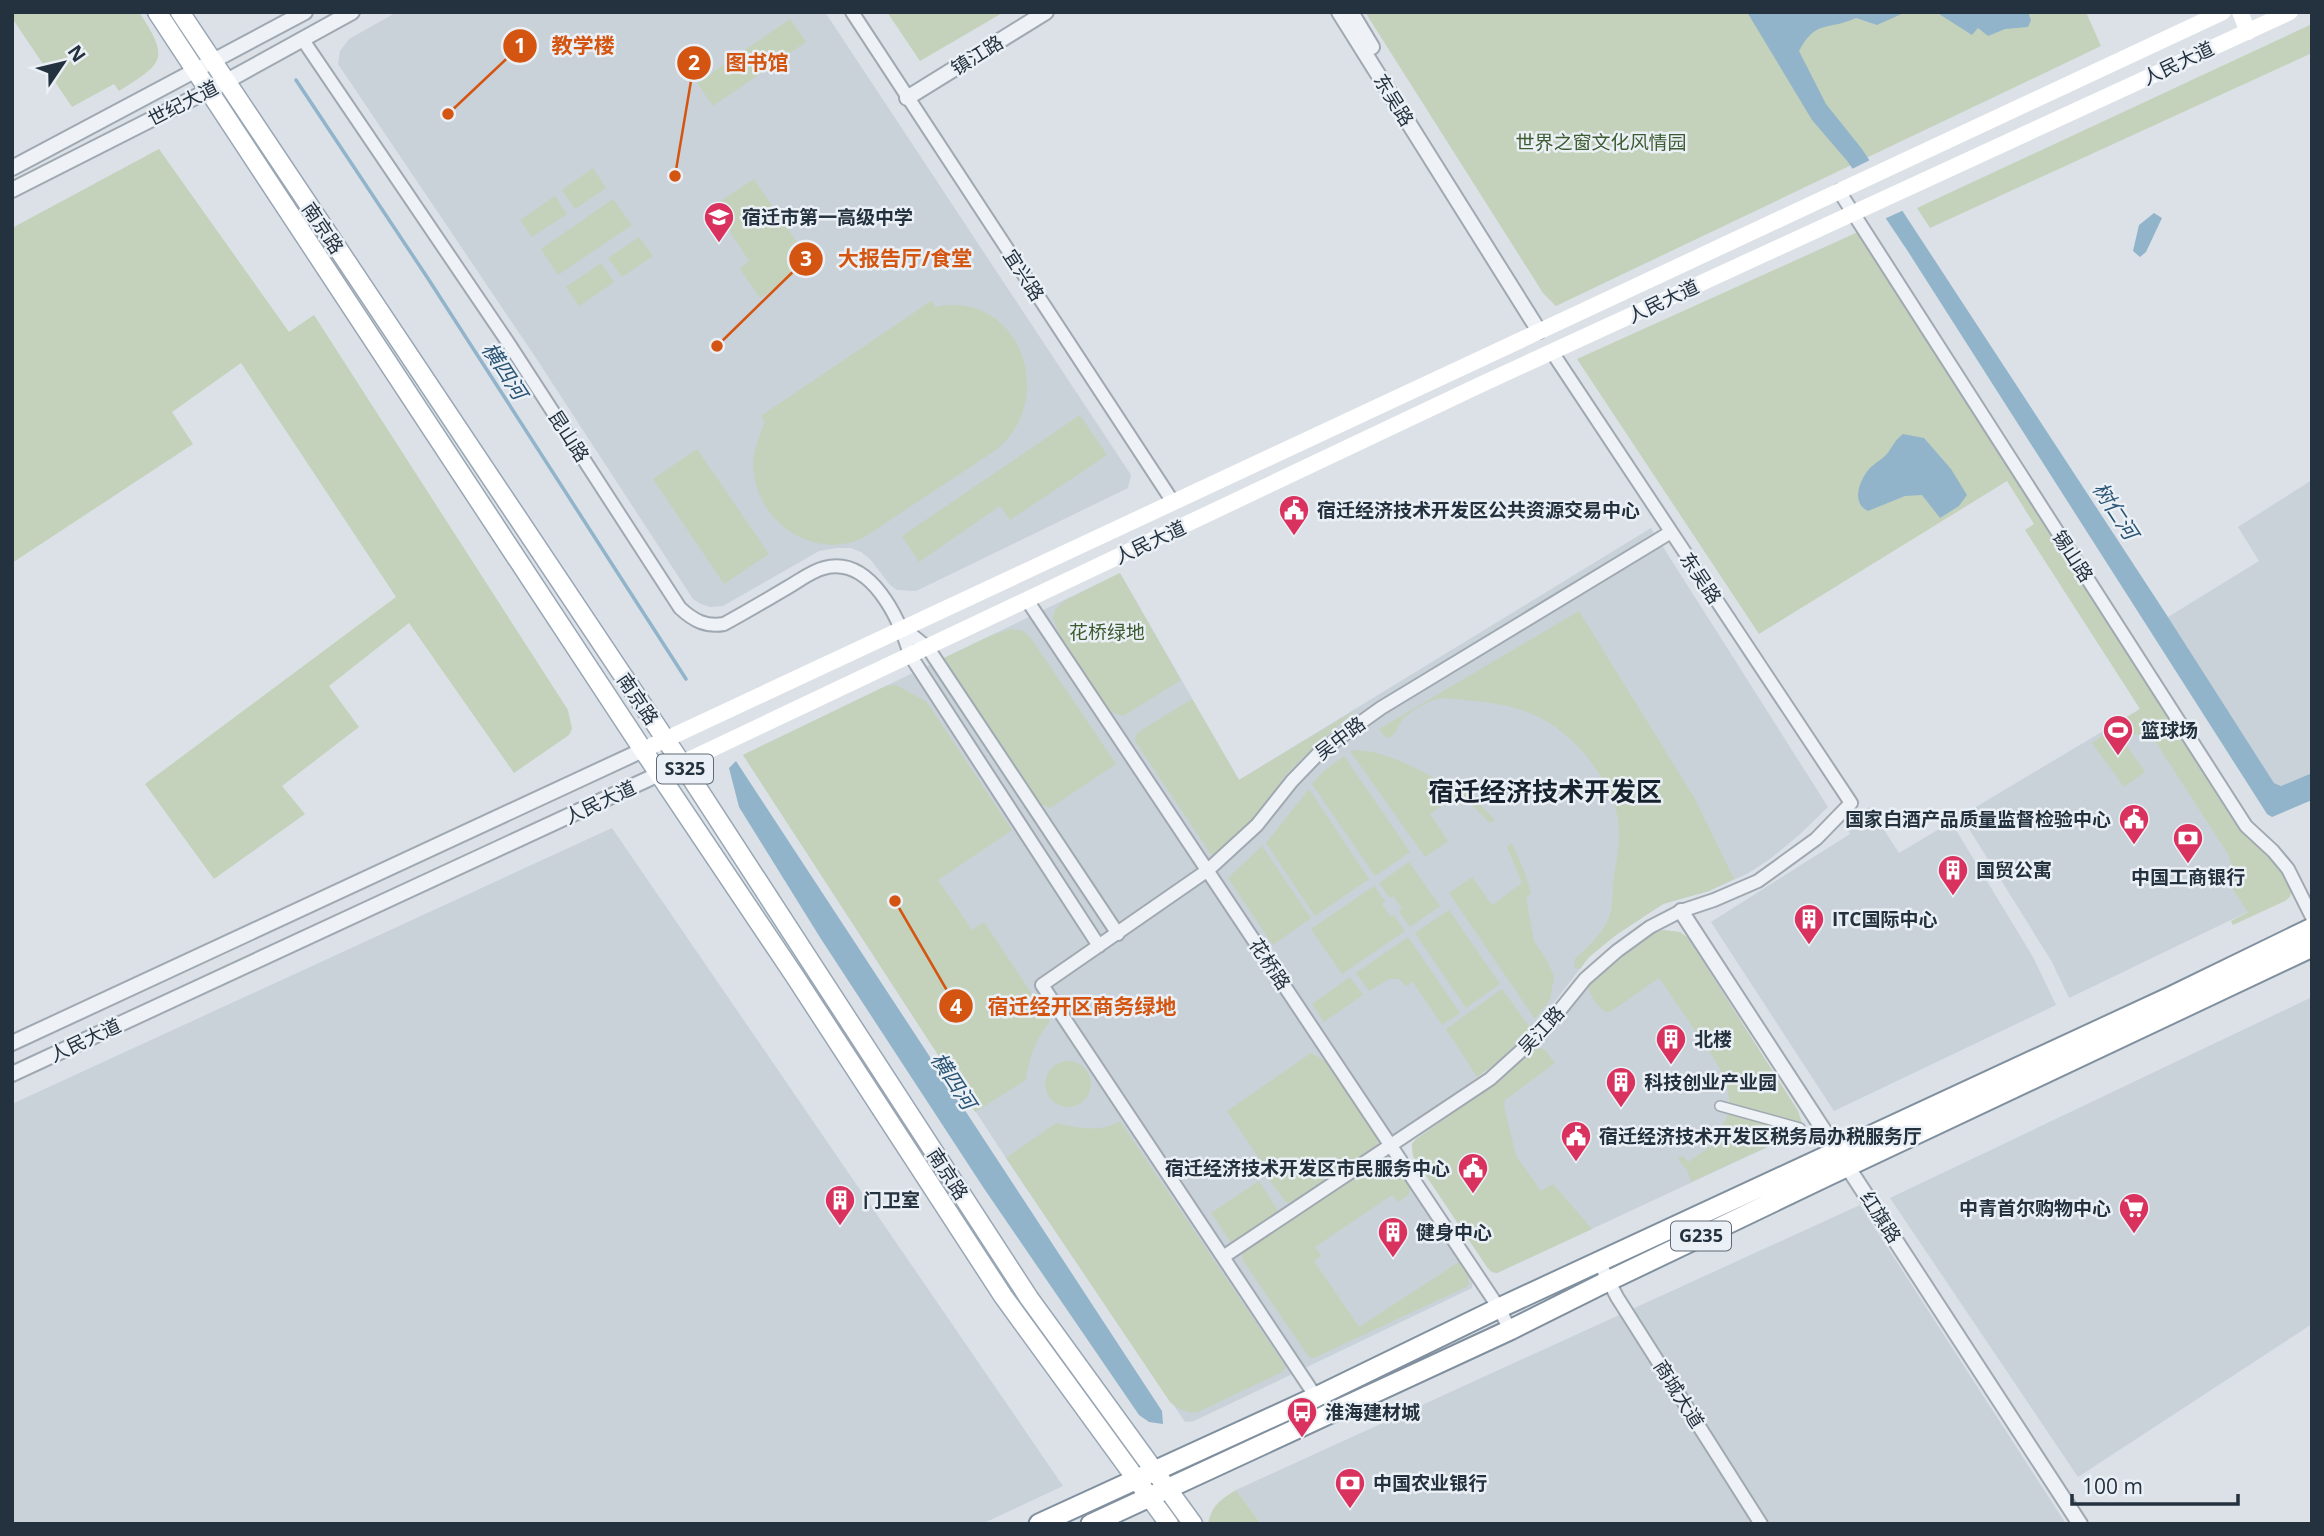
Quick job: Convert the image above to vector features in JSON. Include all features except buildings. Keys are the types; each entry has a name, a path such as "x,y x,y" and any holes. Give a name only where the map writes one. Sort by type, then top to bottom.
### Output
{"highway":[{"name":"G235","path":"1091,1524 1510,1330 1843,1158 2312,928"},
{"name":"G235","path":"1039,1524 1316,1397 1599,1262 1843,1158 2312,947"}],"main road":[{"name":"南京路","path":"157,12 1003,1296 1169,1524"},
{"name":"南京路","path":"180,12 681,764 1029,1298 1193,1524"},
{"name":"人民大道","path":"643,750 2223,12"},
{"path":"2240,12 2248,32"},
{"name":"人民大道","path":"659,774 1552,352 2290,12"},
{"path":"1954,137 1966,161"}],"street":[{"name":"世纪大道","path":"12,168 196,72 288,16 305,12"},
{"name":"世纪大道","path":"12,190 208,91 352,12"},
{"name":"宜兴路","path":"852,12 1173,502"},
{"name":"镇江路","path":"907,98 1046,12"},
{"name":"东吴路","path":"1339,12 1543,329"},
{"name":"东吴路","path":"1351,12 1543,329"},
{"name":"昆山路","path":"303,40 509,344 681,608 690,617 701,624 724,624 824,568 837,567 849,568 864,575 876,587 902,628"},
{"name":"锡山路","path":"1839,191 1856,212 2251,823 2281,850 2312,895"},
{"name":"锡山路","path":"1856,212 2246,826 2288,869 2312,916"},
{"name":"东吴路","path":"1552,352 1851,803"},
{"name":"吴中路","path":"1223,1257 1042,985 1208,870 1257,825 1292,780 1321,751 1381,708 1671,532"},
{"name":"花桥路","path":"1027,600 1499,1308 1510,1330"},
{"path":"902,628 928,648 1118,934"},
{"path":"902,628 910,655 1099,946"},
{"name":"人民大道","path":"12,1043 643,750"},
{"name":"人民大道","path":"12,1074 659,774"},
{"name":"吴江路","path":"1223,1257 1490,1079 1543,1031 1585,979 1650,927 1681,911 1758,881 1816,839 1851,803"},
{"name":"红旗路","path":"1681,911 2080,1524"},
{"path":"1720,1106 1800,1128"},
{"path":"1223,1257 1316,1397"},
{"name":"商城大道","path":"1599,1262 1608,1281 1761,1524"}],"shaded area":[{"name":"宿迁市第一高级中学","path":"397,12 825,12 1131,475 1128,488 916,591 897,590 861,552 851,548 836,548 819,551 723,606 710,607 693,599 536,358 338,64 340,51 349,39"},
{"path":"2312,480 2312,773 2281,786 2274,783 2168,617 2259,561 2238,527"},
{"path":"1651,528 1828,807 1770,859 1747,874 1709,891 1663,904 1616,935 1589,957 1536,1026 1494,1065 1431,1111 1383,1141 1473,1277 1472,1288 1194,1421 1185,1422 1006,1158 743,755 1120,573 1239,780"},
{"path":"2140,709 2264,904 2069,998 2052,962 1961,816"},
{"path":"1869,807 1899,853 1951,822 2033,957 2056,1005 1834,1111 1711,922 1850,834 1845,824"},
{"path":"612,828 1063,1486 982,1524 12,1524 12,1104"},
{"path":"1663,930 1680,932 1688,938 1798,1111 1802,1123 1795,1134 1787,1138 1497,1273 1492,1272 1413,1156 1412,1144 1491,1087 1532,1050 1588,984"},
{"path":"2312,997 2312,1324 2078,1477 1890,1198"},
{"name":"淮海建材城","path":"1860,1205 2066,1524 1261,1524 1236,1490"}],"green space":[{"path":"12,12 139,12 155,40 158,59 145,73 119,91 114,84 72,107 12,18"},
{"path":"887,12 1004,12 920,61"},
{"name":"世界之窗文化风情园","path":"1365,12 2086,12 2101,46 1556,306 1543,293"},
{"path":"790,19 806,42 713,106 697,83"},
{"path":"2312,24 2312,53 1930,228 1917,208"},
{"path":"159,149 289,332 314,315 568,710 572,729 569,735 514,773 409,623 329,686 359,727 282,786 305,814 214,879 145,784 396,597 241,363 172,412 193,444 12,563 12,228"},
{"path":"593,168 606,188 575,209 562,190"},
{"path":"754,179 811,263 760,298 740,269 749,261 713,206"},
{"path":"555,196 567,214 532,237 520,220"},
{"path":"613,199 632,225 558,275 541,249"},
{"path":"1858,232 2235,820 2274,860 2293,886 2290,897 2285,901 2233,925 2231,921 2248,912 2225,878 2232,865 2228,854 2155,741 2148,736 2124,733 2117,723 2140,709 2025,530 2034,524 2007,481 1759,634 1577,359"},
{"path":"639,237 653,256 622,277 608,258"},
{"path":"601,263 614,282 579,306 566,287"},
{"path":"931,301 936,307 965,306 989,314 1008,331 1021,352 1027,377 1025,403 1015,428 996,450 863,538 845,544 827,544 809,541 793,533 767,509 758,492 753,460 765,422 761,416"},
{"path":"1080,415 1107,455 1010,520 1000,506 919,562 902,536"},
{"path":"697,449 769,554 724,584 653,479"},
{"name":"花桥绿地","path":"1120,573 1181,680 1123,716 1109,711 1059,633 1053,618 1055,610 1064,601"},
{"path":"1579,611 1695,799 1734,879 1709,891 1663,904 1616,935 1589,957 1580,969 1575,968 1574,960 1597,937 1610,916 1619,840 1613,801 1590,760 1556,727 1520,709 1494,703 1441,698 1412,711 1390,737 1386,738 1379,729"},
{"path":"1011,629 1023,631 1031,638 1116,764 1050,808 1038,803 944,658"},
{"path":"896,685 927,702 1012,830 938,880 972,930 984,922 1050,1021 1034,1049 1026,1080 975,1112 743,755 886,686"},
{"path":"1192,699 1239,780 1357,709 1300,760 1284,777 1261,815 1214,859 1135,741 1140,731"},
{"name":"篮球场","path":"2114,727 2145,772 2124,787 2092,743"},
{"path":"1350,751 1387,756 1448,785 1451,782 1495,820 1490,823 1459,794 1430,814 1448,841 1425,857"},
{"path":"1344,756 1410,852 1375,876 1312,784"},
{"path":"1309,789 1369,879 1315,916 1266,843"},
{"path":"1512,843 1531,894 1526,897 1534,941 1554,977 1550,1000 1535,1019 1449,893 1472,877 1492,905 1522,883 1507,847"},
{"path":"1262,846 1311,918 1273,945 1228,878"},
{"path":"1409,862 1440,906 1410,927 1399,912 1402,909 1393,896 1390,898 1379,883"},
{"path":"1374,886 1385,901 1382,904 1405,931 1342,974 1311,929"},
{"path":"1449,910 1500,984 1466,1008 1415,933"},
{"path":"1663,930 1680,932 1688,938 1798,1111 1802,1123 1795,1134 1691,1182 1688,1172 1678,1159 1683,1156 1688,1162 1720,1140 1716,1134 1725,1121 1729,1108 1729,1095 1720,1068 1659,978 1610,1012 1605,1012 1599,1006 1588,988 1588,984 1623,952 1642,938"},
{"path":"1408,937 1460,1013 1442,1025 1413,982 1406,986 1399,979 1389,979 1369,991 1356,973"},
{"path":"1350,977 1363,995 1324,1022 1312,1004"},
{"path":"1502,989 1529,1026 1536,1026 1477,1077 1446,1029"},
{"path":"1541,1048 1555,1063 1505,1100 1504,1106 1516,1156 1541,1191 1553,1184 1592,1229 1497,1273 1492,1272 1413,1156 1412,1144 1491,1087 1532,1050"},
{"path":"1311,1053 1327,1062 1379,1138 1377,1145 1293,1202 1287,1203 1266,1176 1269,1173 1227,1111"},
{"path":"1068,1061 1085,1067 1091,1084 1085,1101 1068,1107 1051,1101 1045,1084 1051,1067"},
{"path":"1120,1121 1286,1367 1282,1372 1198,1412 1183,1410 1170,1402 1006,1158 1056,1123 1097,1128"},
{"path":"1388,1154 1393,1156 1411,1183 1409,1194 1398,1202 1392,1195 1315,1247 1321,1256 1314,1261 1359,1327 1459,1262 1468,1276 1469,1284 1314,1358 1309,1357 1242,1259 1243,1253"},
{"path":"1259,1181 1278,1211 1232,1244 1211,1213"},
{"path":"1236,1490 1261,1524 1208,1524 1218,1504"}],"water":[{"path":"1747,12 1906,12 1877,25 1856,18 1823,27 1811,34 1799,51 1826,104 1862,149 2274,783 2281,786 2312,773 2312,800 2272,817 2267,814 1907,250 1848,162 1812,120"},
{"path":"1936,12 2028,12 2031,20 2028,27 2005,29 1988,36 1978,28 1972,35"},
{"path":"2154,213 2162,218 2146,252 2140,257 2133,251 2139,225"},
{"path":"1903,434 1924,438 1951,469 1967,495 1959,506 1940,518 1922,495 1905,496 1868,511 1859,502 1860,484 1867,472"},
{"path":"736,761 1162,1411 1163,1424 1149,1422 1139,1415 983,1187 821,939 739,807 729,768"}],"pier":[{"path":"1872,159 1904,210 1882,220 1850,170"}],"waterway":[{"name":"横四河","path":"296,80 427,277 686,679"}],"place":[{"name":"教学楼","path":"448,114"},
{"name":"图书馆","path":"675,176"},
{"name":"宿迁市第一高级中学","path":"719,244"},
{"name":"大报告厅/食堂","path":"717,346"},
{"name":"宿迁经济技术开发区公共资源交易中心","path":"1294,537"},
{"name":"篮球场","path":"2118,757"},
{"name":"国家白酒产品质量监督检验中心","path":"2134,846"},
{"name":"中国工商银行","path":"2188,865"},
{"name":"国贸公寓","path":"1953,897"},
{"name":"宿迁经开区商务绿地","path":"895,901"},
{"name":"ITC国际中心","path":"1809,946"},
{"name":"北楼","path":"1671,1066"},
{"name":"科技创业产业园","path":"1621,1109"},
{"name":"宿迁经济技术开发区税务局办税服务厅","path":"1576,1163"},
{"name":"宿迁经济技术开发区市民服务中心","path":"1473,1195"},
{"name":"门卫室","path":"840,1227"},
{"name":"中青首尔购物中心","path":"2134,1235"},
{"name":"健身中心","path":"1393,1259"},
{"name":"淮海建材城","path":"1302,1439"},
{"name":"中国农业银行","path":"1350,1510"}],"district":[{"name":"宿迁经济技术开发区","path":"1545,792"}],"water label":[{"name":"树仁河","path":"2115,511"}]}
